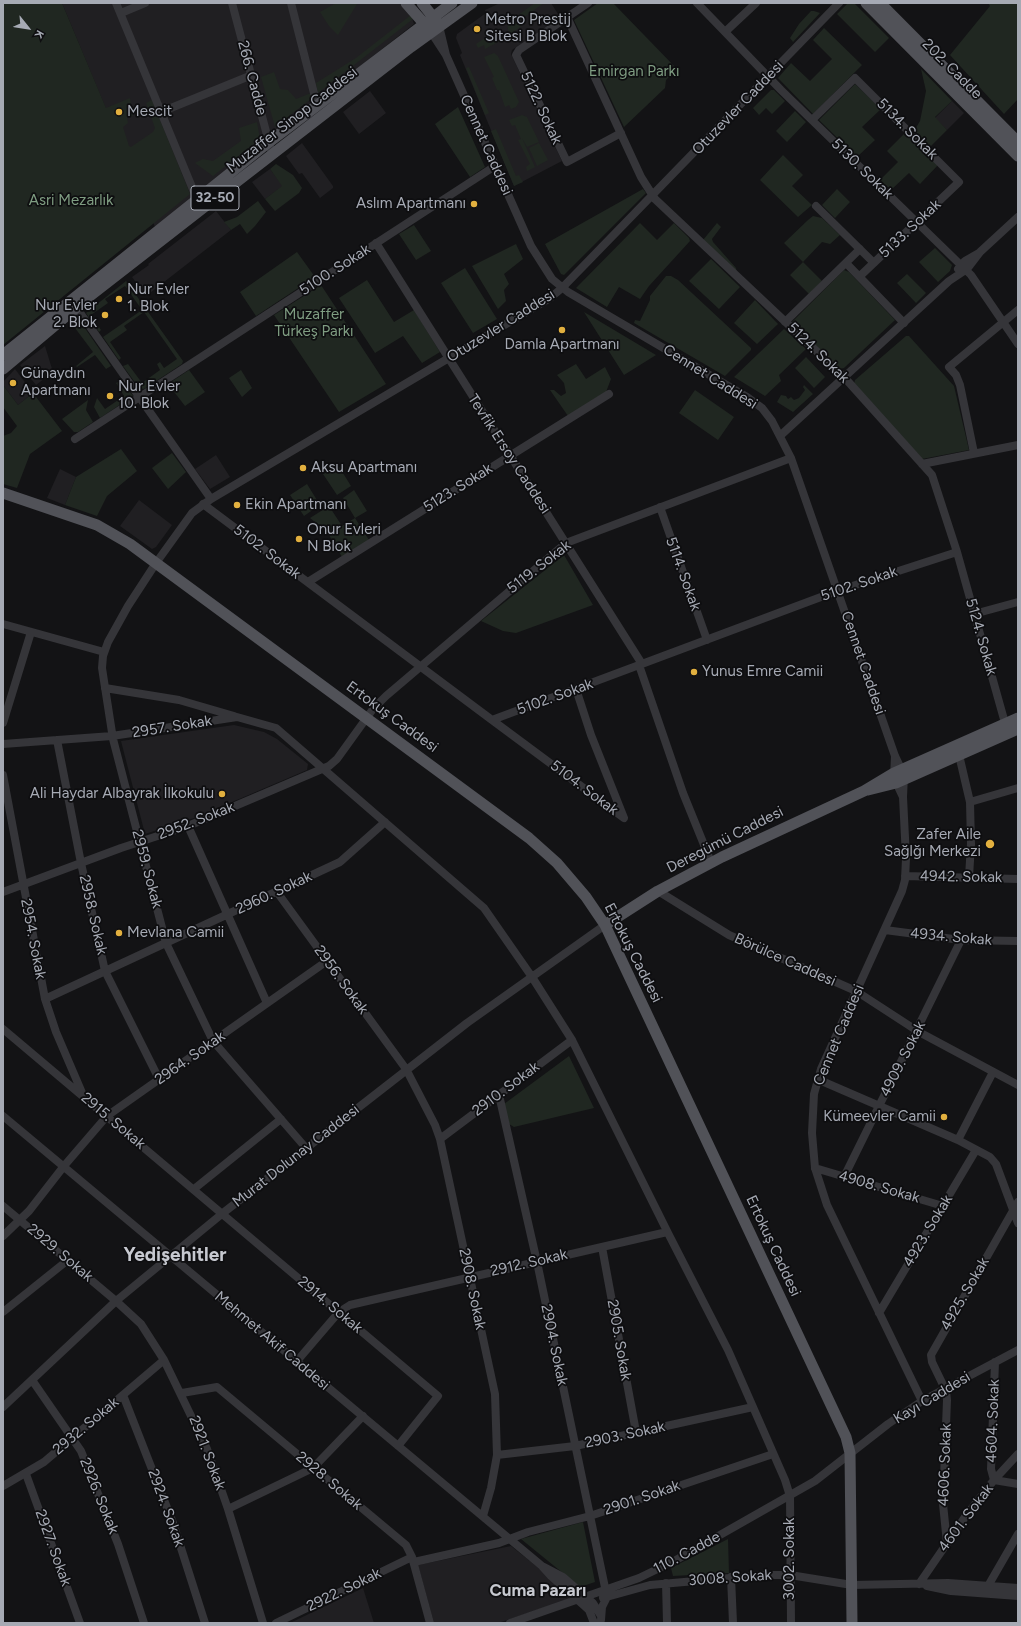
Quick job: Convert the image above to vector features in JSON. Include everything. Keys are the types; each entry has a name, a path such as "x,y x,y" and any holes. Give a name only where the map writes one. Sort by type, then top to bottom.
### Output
{"main road":[{"path":"406,3 432,24"},
{"path":"422,3 432,24"},
{"name":"Muzaffer Sinop Caddesi","path":"3,356 200,204 272,154 432,24 452,3"},
{"name":"Muzaffer Sinop Caddesi","path":"3,369 200,204 269,142 317,105 432,24 472,3"},
{"name":"202. Cadde","path":"866,3 1018,156"},
{"name":"202. Cadde","path":"880,3 1018,142"},
{"name":"Ertokuş Caddesi","path":"3,493 102,527 156,562 367,717 542,849 575,883 605,925 843,1428 850,1453 852,1623"},
{"name":"Deregümü Caddesi","path":"605,925 658,891 758,838 899,776 1005,723 1018,718"},
{"name":"Deregümü Caddesi","path":"899,776 959,755 1018,729"}],"street":[{"path":"116,3 200,204"},
{"path":"121,14 145,3"},
{"name":"266. Cadde","path":"232,3 272,154"},
{"path":"291,3 317,105"},
{"path":"567,17 588,3"},
{"name":"5130. Sokak","path":"697,3 812,120 963,268 982,289 1018,344"},
{"path":"725,32 756,3"},
{"name":"Otuzevler Caddesi","path":"156,562 184,522 203,504 542,303 562,288 840,3"},
{"name":"5122. Sokak","path":"567,17 516,54 567,162 621,133"},
{"name":"5124. Sokak","path":"567,17 644,183 652,196 844,377 934,479 957,552 1005,723"},
{"name":"Cennet Caddesi","path":"432,24 536,255 546,271 562,288 755,403 767,414 781,436 791,458 895,756 903,797 905,876 900,896 826,1056 818,1079 812,1118 812,1150 815,1168 827,1205 922,1401"},
{"path":"161,112 252,75"},
{"name":"5134. Sokak","path":"812,120 855,78 959,182"},
{"name":"5100. Sokak","path":"75,439 495,166"},
{"name":"5133. Sokak","path":"860,276 959,182"},
{"path":"816,206 874,263"},
{"path":"781,436 1018,217"},
{"name":"Tevfik Ersoy Caddesi","path":"376,243 566,543 641,665 683,793 711,862"},
{"path":"785,322 860,249"},
{"path":"846,263 904,323"},
{"path":"76,308 211,499"},
{"path":"974,453 959,380 949,367 1018,310"},
{"name":"5123. Sokak","path":"308,582 609,394"},
{"path":"922,464 1018,445"},
{"name":"5119. Sokak","path":"367,717 386,696 420,666 566,543 791,458"},
{"name":"5102. Sokak","path":"203,504 492,720 838,591 957,552"},
{"name":"5114. Sokak","path":"660,507 707,640"},
{"name":"2959. Sokak","path":"156,562 124,612 104,652 102,668 112,736 166,943 213,1041 306,1148"},
{"path":"974,614 1018,602"},
{"path":"3,624 104,652"},
{"path":"3,723 31,632"},
{"path":"105,688 179,700 237,717"},
{"name":"5104. Sokak","path":"492,720 624,818 591,735 576,689"},
{"name":"2957. Sokak","path":"3,744 112,736 237,717 276,728 484,908 532,977 572,1040 667,1232 728,1350 774,1454 790,1496"},
{"name":"2952. Sokak","path":"3,892 188,826 324,769 337,759 367,717"},
{"name":"2958. Sokak","path":"57,740 81,863 106,971 159,1079"},
{"path":"959,755 970,802 971,844 968,877"},
{"name":"2954. Sokak","path":"3,775 44,999 59,1039 84,1097"},
{"path":"970,802 1018,788"},
{"name":"2960. Sokak","path":"44,999 340,862 385,822"},
{"path":"188,826 267,1003"},
{"name":"4942. Sokak","path":"905,876 1018,879"},
{"name":"Börülce Caddesi","path":"658,891 736,939 856,991 917,1031 1018,1085"},
{"name":"2956. Sokak","path":"277,892 406,1069"},
{"name":"Murat Dolunay Caddesi","path":"3,1407 116,1301 223,1213 467,1023 605,925"},
{"name":"4934. Sokak","path":"885,930 961,940 1018,941"},
{"name":"4909. Sokak","path":"844,1177 961,940"},
{"name":"2964. Sokak","path":"3,1236 21,1221 64,1166 107,1116 327,961"},
{"name":"2915. Sokak","path":"3,1029 223,1213"},
{"name":"2910. Sokak","path":"440,1139 572,1040"},
{"name":"2908. Sokak","path":"406,1069 435,1125 440,1139 495,1394 497,1455 491,1488 483,1516"},
{"path":"958,1140 994,1072"},
{"path":"818,1079 958,1140 990,1157 996,1164 1016,1216"},
{"name":"2904. Sokak","path":"499,1095 537,1262 606,1593"},
{"name":"Mehmet Akif Caddesi","path":"3,1116 542,1566 592,1613 599,1622"},
{"path":"194,1189 281,1119"},
{"name":"4923. Sokak","path":"879,1313 976,1150"},
{"name":"4908. Sokak","path":"815,1168 943,1206"},
{"name":"4925. Sokak","path":"945,1388 932,1362 931,1355 1016,1216 1018,1202"},
{"name":"2929. Sokak","path":"3,1206 116,1301"},
{"name":"2914. Sokak","path":"223,1213 438,1396 398,1446"},
{"name":"2912. Sokak","path":"297,1361 339,1312 346,1306 667,1232"},
{"name":"2905. Sokak","path":"602,1246 636,1432"},
{"path":"3,1312 68,1260"},
{"name":"2921. Sokak","path":"116,1301 141,1324 164,1360 182,1393 207,1449 228,1509 263,1623"},
{"name":"Kayı Caddesi","path":"850,1453 922,1401 1018,1350"},
{"name":"2932. Sokak","path":"3,1486 26,1474 44,1462 164,1360"},
{"name":"4604. Sokak","path":"994,1480 990,1465 995,1362"},
{"name":"2926. Sokak","path":"32,1380 73,1437 86,1463 118,1544 144,1623"},
{"name":"2928. Sokak","path":"182,1393 217,1387 406,1546 413,1559 430,1623"},
{"name":"4606. Sokak","path":"945,1388 947,1408 943,1504 947,1543"},
{"name":"2924. Sokak","path":"123,1395 173,1523 205,1623"},
{"name":"2903. Sokak","path":"497,1455 575,1446 753,1407"},
{"path":"228,1509 313,1468 363,1416"},
{"name":"110. Cadde","path":"510,1623 586,1597 606,1593 656,1570 790,1496 831,1470 850,1453"},
{"name":"2901. Sokak","path":"510,1539 528,1532 590,1516 774,1454"},
{"name":"4601. Sokak","path":"919,1584 947,1543 994,1480 1018,1454"},
{"name":"2927. Sokak","path":"26,1474 80,1623"},
{"path":"994,1480 1018,1484"},
{"name":"3002. Sokak","path":"790,1496 791,1623"},
{"path":"988,1586 1018,1534"},
{"name":"2922. Sokak","path":"276,1623 413,1559 510,1539"},
{"name":"Mehmet Akif Caddesi","path":"542,1566 563,1577 586,1597 596,1607 599,1622"},
{"name":"3008. Sokak","path":"606,1593 666,1583 731,1577 790,1575 852,1585 919,1584"},
{"path":"731,1577 733,1623"},
{"path":"666,1583 667,1623"},
{"path":"919,1584 948,1583 1018,1588"},
{"path":"919,1584 951,1591 1018,1596"},
{"path":"599,1622 606,1593"}],"shaded area":[{"path":"62,3 399,3 411,15 414,24 155,227"},
{"path":"500,3 551,3 560,17 512,50 511,54 562,161 514,186 460,55 462,53 456,38 457,34 486,13 485,10"},
{"path":"370,91 386,113 359,134 343,112"},
{"path":"952,101 964,113 947,130 935,118"},
{"path":"302,143 333,186 333,188 320,198 302,173 299,174 286,156"},
{"path":"270,169 283,186 265,199 252,182"},
{"path":"216,211 231,230 146,296 132,277"},
{"path":"45,346 53,372 36,385 20,365"},
{"name":"Günaydın Apartmanı","path":"15,369 33,393 18,405 3,385 3,382"},
{"path":"216,455 230,477 210,489 195,469"},
{"path":"60,469 76,477 65,505 47,498"},
{"path":"139,500 172,525 156,547 152,549 120,526"},
{"path":"234,725 264,732 277,739 308,764 307,770 197,817 145,834 121,741"},
{"path":"511,1546 540,1569 570,1599 498,1623 434,1623 418,1565"},
{"path":"363,1588 374,1623 290,1623"}],"green space":[{"name":"Asri Mezarlık","path":"3,3 62,3 106,108 130,98 133,116 127,117 128,123 123,127 129,146 131,147 153,132 155,128 146,103 152,100 190,194 3,345"},
{"path":"336,3 357,4 338,35 329,26 320,12"},
{"path":"535,3 544,3 520,20 523,25 509,35 507,23"},
{"name":"Emirgan Parkı","path":"598,3 613,3 677,69 666,80 665,88 624,127 574,20"},
{"path":"848,3 854,3 889,38 875,52 837,14"},
{"path":"988,3 1018,3 1018,99 1004,114 950,55 990,6"},
{"path":"811,11 820,13 793,42 790,38 799,24"},
{"path":"411,15 413,19 318,93 316,83 356,58"},
{"path":"500,28 502,40 485,49 484,45 478,48 476,44"},
{"path":"824,28 862,65 813,114 778,78 791,63 810,81 832,59 813,40"},
{"path":"494,53 498,56 519,102 516,107 511,109 509,105 505,107 499,90 497,90 492,78 494,77 484,57"},
{"path":"469,67 489,113 485,115 466,68"},
{"path":"921,69 952,101 935,117 947,130 930,147 914,131 920,121 926,91"},
{"path":"274,72 280,89 288,90 296,99 311,93 312,98 275,127 261,77"},
{"path":"855,84 881,109 862,127 875,140 857,157 819,120"},
{"path":"771,90 774,90 785,101 772,114 766,108 759,115 753,108"},
{"path":"458,107 485,167 470,177 435,124"},
{"path":"795,111 806,122 787,142 776,131"},
{"path":"522,115 527,117 539,142 527,147 522,138 535,167 527,171 526,167 530,164 518,140 521,139 515,125 512,126 509,120"},
{"path":"257,122 260,139 213,176 195,163 203,159 213,161 241,141 239,128"},
{"path":"496,129 516,176 519,175 523,182 514,186 491,131"},
{"path":"905,133 938,165 920,184 909,173 891,190 880,180 898,162 887,151"},
{"path":"539,143 548,160 537,166 529,148"},
{"path":"783,155 803,175 792,186 812,205 798,217 760,180"},
{"path":"276,164 293,175 302,188 299,193 275,211 265,199 282,186 270,169"},
{"path":"643,189 646,193 564,275 561,274 545,244"},
{"path":"837,189 850,202 835,218 822,205"},
{"path":"258,201 266,212 247,234 240,224 231,230 224,222 237,217"},
{"path":"813,216 822,218 840,235 830,244 822,242 803,262 784,243"},
{"path":"640,223 657,240 674,223 689,238 690,241 649,286 640,299 619,287 607,307 576,288"},
{"path":"717,223 721,227 712,239 713,242 736,268 737,273 703,240"},
{"path":"414,225 431,251 416,260 399,234"},
{"path":"516,244 523,259 504,274 509,284 504,290 506,301 498,309 472,266"},
{"path":"935,248 952,265 950,271 938,282 919,262"},
{"path":"297,252 315,277 256,316 240,292"},
{"path":"711,259 740,287 719,309 689,281"},
{"path":"803,262 822,281 809,294 790,275"},
{"path":"465,268 497,319 473,333 441,283"},
{"path":"844,270 849,272 895,320 844,368 840,369 791,323"},
{"path":"907,274 926,293 916,303 897,283"},
{"path":"666,276 671,276 678,280 751,348 751,350 725,376 634,323 635,320 640,321 650,300 650,296"},
{"path":"367,280 394,322 414,310 440,352 422,363 403,336 375,353 339,298"},
{"path":"126,281 183,361 182,364 144,389 139,388 123,366 128,364 142,383 160,370 157,364 160,362 164,368 177,359 144,312 124,326 127,330 110,342 121,358 119,360 103,337 142,310 125,286 105,299 108,303 91,315 101,330 99,332 86,313"},
{"name":"Muzaffer Türkeş Parkı","path":"321,285 386,384 339,412 274,315"},
{"path":"755,300 778,324 757,344 734,323"},
{"path":"584,312 656,355 624,375"},
{"path":"78,318 111,366 106,369 95,355 77,367 76,366 93,352 72,324"},
{"path":"784,329 806,349 779,375 781,381 765,396 734,377"},
{"path":"906,336 909,336 954,386 969,450 922,459 854,384 855,380"},
{"path":"806,357 825,377 814,388 795,368"},
{"path":"576,364 586,379 605,367 611,379 606,392 568,416 550,390 554,390 561,396 566,393 564,383 557,375"},
{"path":"189,370 205,392 185,406 168,384"},
{"path":"241,370 252,388 242,397 229,378"},
{"path":"121,380 133,396 100,418 94,407 97,398 105,409 124,396 116,383"},
{"path":"3,385 18,405 33,393 62,431 30,454 17,488 3,484 3,436 11,433 17,426 3,407"},
{"path":"804,385 813,394 793,412 777,402 781,395 786,396 788,399 791,397 794,400 799,398 805,390 803,387"},
{"path":"695,390 734,417 718,440 679,413"},
{"path":"88,400 86,410 93,422 78,432 74,432 62,419"},
{"path":"121,449 137,471 107,496 97,516 65,505 76,477"},
{"path":"172,453 186,472 168,489 152,468"},
{"path":"338,465 351,486 337,495 323,474"},
{"path":"307,484 320,505 304,516 290,495"},
{"path":"354,490 367,511 355,518 343,498"},
{"path":"329,506 342,526 355,518 369,540 342,557 329,535 330,534 310,518"},
{"path":"564,555 593,605 516,633 503,631 481,621"},
{"path":"569,1056 594,1108 514,1127 509,1124 504,1104"},
{"path":"583,1522 595,1582 580,1587 521,1539"},
{"path":"728,1539 729,1573 673,1576 671,1568"}],"place":[{"name":"Metro Prestij Sitesi B Blok","path":"477,29"},
{"name":"Mescit","path":"119,112"},
{"name":"Aslım Apartmanı","path":"474,204"},
{"name":"Nur Evler 1. Blok","path":"119,299"},
{"name":"Nur Evler 2. Blok","path":"105,315"},
{"name":"Damla Apartmanı","path":"562,330"},
{"name":"Günaydın Apartmanı","path":"13,383"},
{"name":"Nur Evler 10. Blok","path":"110,396"},
{"name":"Aksu Apartmanı","path":"303,468"},
{"name":"Ekin Apartmanı","path":"237,505"},
{"name":"Onur Evleri N Blok","path":"299,539"},
{"name":"Yunus Emre Camii","path":"694,672"},
{"name":"Ali Haydar Albayrak İlkokulu","path":"222,794"},
{"name":"Zafer Aile Sağlğı Merkezi","path":"990,844"},
{"name":"Mevlana Camii","path":"119,933"},
{"name":"Kümeevler Camii","path":"944,1117"}],"district":[{"name":"Yedişehitler","path":"175,1255"},
{"name":"Cuma Pazarı","path":"538,1591"}]}
